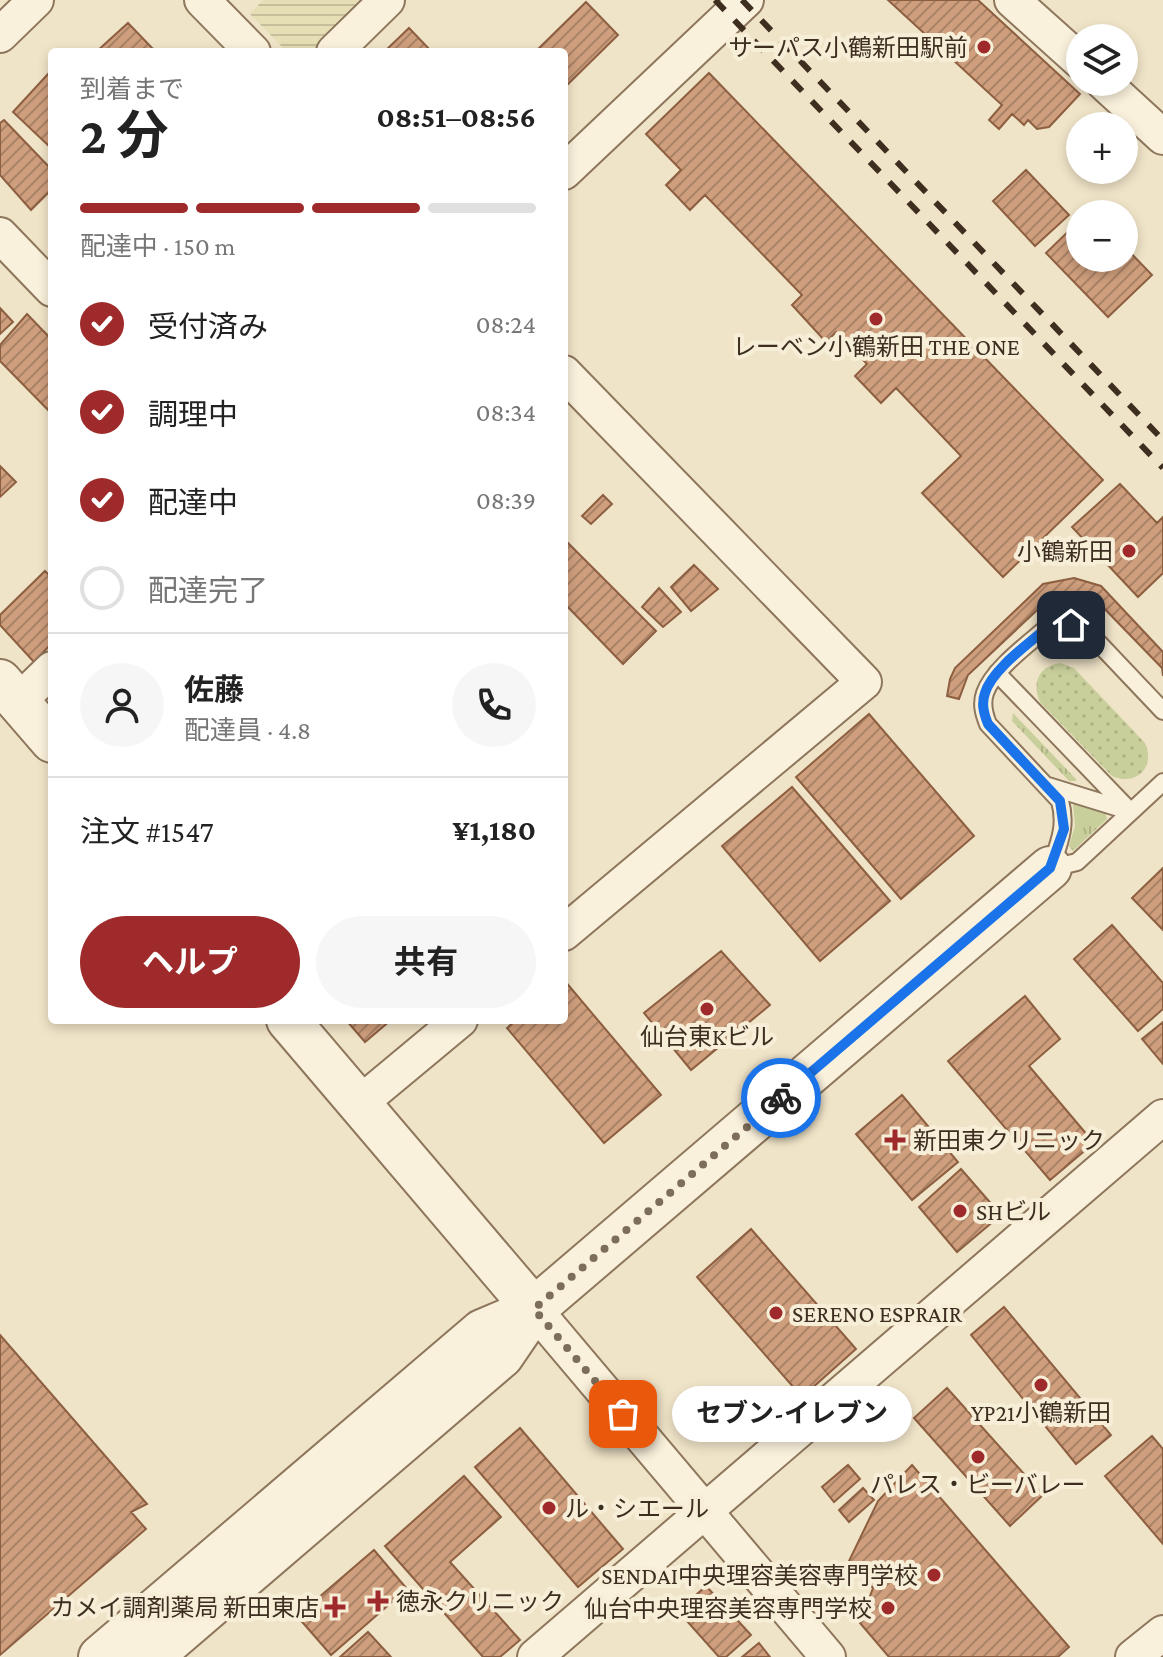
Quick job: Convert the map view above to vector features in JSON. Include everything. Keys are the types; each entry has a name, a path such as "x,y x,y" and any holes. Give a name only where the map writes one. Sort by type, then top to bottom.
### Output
{"street":[{"path":"0,35 36,0"},
{"path":"202,0 249,48"},
{"path":"338,48 387,0"},
{"path":"568,168 746,0"},
{"path":"1012,0 1066,48"},
{"path":"1118,96 1163,137"},
{"path":"0,235 48,285"},
{"path":"568,377 864,682 568,930"},
{"path":"48,671 9,691 48,736"},
{"path":"151,1657 502,1356 534,1309 1050,868"},
{"path":"291,1024 828,1657"},
{"path":"359,1104 455,1024"},
{"path":"535,1657 1163,1117"},
{"path":"100,1657 482,1331 534,1309"},
{"path":"1133,1657 1163,1633"}],"lane":[{"path":"1050,868 1064,829 1064,812 1060,801 988,724 983,710 985,693 997,673 1050,625 1071,625 1090,634 1163,711"},
{"path":"997,673 1130,811"},
{"path":"1050,868 1077,862 1163,782"},
{"path":"1046,786 1130,811"}],"shaded area":[{"path":"263,0 366,0 316,48 283,48 250,14"}],"green space":[{"path":"1060,663 1074,668 1145,743 1148,760 1142,773 1129,779 1112,776 1040,702 1036,688 1039,676 1047,668"},
{"path":"1013,713 1076,781 1069,781 1012,721"},
{"path":"1077,802 1105,812 1107,819 1073,851 1069,846 1075,826 1073,805"}],"building":[{"name":"サーパス小鶴新田駅前","path":"888,0 978,0 1066,81 1066,96 1078,96 1049,127 1037,129 1028,120 1024,125 1012,114 999,129 989,120 1002,105"},
{"path":"586,2 618,35 568,84 568,48 539,48"},
{"path":"128,23 152,48 100,48"},
{"path":"409,28 428,48 388,48"},
{"name":"レーベン小鶴新田 THE ONE","path":"709,73 1103,480 1003,577 922,493 961,456 896,388 881,403 855,376 867,364 836,332 826,342 792,305 802,295 705,195 690,210 666,185 681,170 646,134"},
{"path":"48,74 48,145 13,112"},
{"path":"4,120 48,166 48,193 31,210 0,175 0,123"},
{"path":"1026,170 1066,212 1066,218 1035,246 993,201"},
{"path":"1066,234 1066,272 1138,272 1138,260 1152,275 1108,317 1046,253"},
{"path":"0,308 13,322 0,334"},
{"path":"27,314 48,336 48,410 0,361 0,345"},
{"path":"0,466 16,482 0,497"},
{"name":"小鶴新田","path":"1120,484 1157,523 1163,517 1163,573 1138,597 1072,527"},
{"path":"603,495 612,504 591,524 582,516"},
{"path":"568,543 656,631 623,664 568,607"},
{"path":"694,565 718,589 691,611 671,587"},
{"path":"45,571 48,574 48,647 34,662 0,625 0,615"},
{"path":"1074,578 1101,586 1163,652 1163,676 1162,668 1095,599 1075,593 1050,598 968,675 959,699 947,696 955,668 1043,584"},
{"path":"659,588 681,612 663,627 642,607"},
{"path":"869,714 974,836 901,899 796,777"},
{"path":"792,787 890,901 820,961 722,846"},
{"path":"1163,868 1163,930 1132,898"},
{"path":"1112,925 1163,983 1163,1009 1138,1031 1074,959"},
{"name":"仙台東Kビル","path":"721,951 770,1005 691,1070 644,1013"},
{"path":"568,985 661,1095 604,1143 507,1028 512,1024 568,1024"},
{"path":"1025,996 1060,1039 1029,1066 1094,1143 1050,1180 948,1061"},
{"path":"1163,1022 1163,1064 1142,1039"},
{"path":"349,1024 386,1024 365,1042"},
{"name":"新田東クリニック","path":"902,1095 958,1162 912,1200 856,1134"},
{"name":"SHビル","path":"961,1169 1001,1215 957,1252 919,1207"},
{"name":"SERENO ESPRAIR","path":"751,1229 856,1349 802,1397 697,1277"},
{"name":"YP21小鶴新田","path":"1004,1307 1111,1435 1076,1464 971,1335"},
{"path":"0,1335 147,1504 131,1512 146,1529 0,1655"},
{"name":"パレス・ビーバレー","path":"947,1388 1043,1495 1010,1526 914,1418"},
{"name":"ル・シエール","path":"520,1428 623,1549 578,1587 475,1467"},
{"path":"1152,1436 1163,1449 1163,1544 1105,1476"},
{"path":"848,1465 860,1479 834,1502 822,1487"},
{"name":"SENDAI中央理容美容専門学校","path":"912,1465 1069,1647 1058,1657 889,1657 860,1623 873,1588 849,1561 878,1501"},
{"path":"464,1476 501,1517 450,1562 520,1640 500,1657 483,1657 385,1546"},
{"path":"863,1488 874,1500 849,1522 839,1510"},
{"name":"徳永クリニック","path":"374,1550 407,1589 331,1655 297,1616"},
{"path":"706,1586 751,1635 726,1657 719,1657 678,1611"},
{"path":"368,1632 391,1657 340,1657"},
{"path":"759,1643 770,1657 742,1657"}],"railway":[{"path":"715,0 1163,468"},
{"path":"742,0 1163,440"}],"way so far":[{"path":"623,1414 534,1309 781,1098"}],"place":[{"name":"サーパス小鶴新田駅前","path":"984,47"},
{"name":"レーベン小鶴新田 THE ONE","path":"876,319"},
{"name":"小鶴新田","path":"1129,551"},
{"name":"仙台東Kビル","path":"707,1009"},
{"name":"新田東クリニック","path":"895,1140"},
{"name":"SHビル","path":"960,1211"},
{"name":"SERENO ESPRAIR","path":"776,1313"},
{"name":"YP21小鶴新田","path":"1041,1385"},
{"name":"セブン-イレブン","path":"623,1414"},
{"name":"パレス・ビーバレー","path":"978,1457"},
{"name":"ル・シエール","path":"549,1508"},
{"name":"SENDAI中央理容美容専門学校","path":"934,1575"},
{"name":"徳永クリニック","path":"378,1601"},
{"name":"カメイ調剤薬局 新田東店","path":"335,1607"},
{"name":"仙台中央理容美容専門学校","path":"888,1608"}],"route":[{"path":"781,1098 1050,868 1064,829 1064,812 1060,801 988,724 983,710 985,693 997,673 1050,625 1071,625"}]}
